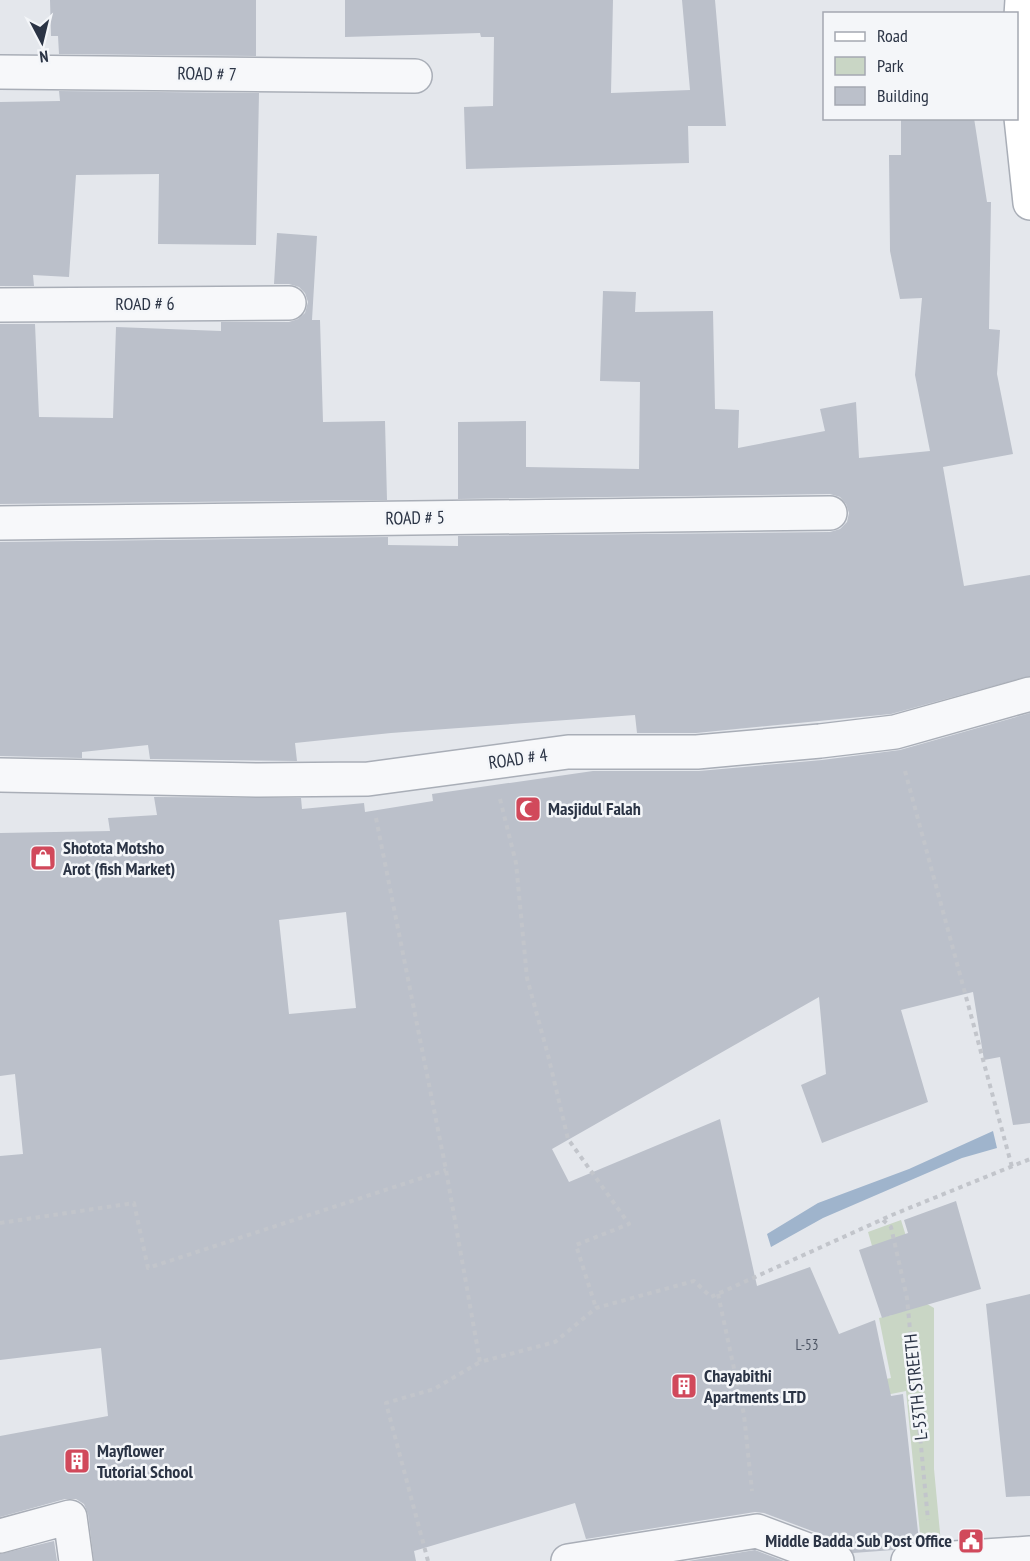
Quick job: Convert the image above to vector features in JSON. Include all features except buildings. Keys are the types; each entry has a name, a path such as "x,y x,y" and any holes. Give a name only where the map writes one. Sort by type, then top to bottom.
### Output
{"street":[{"path":"1018,64 1022,0"},
{"name":"ROAD # 7","path":"0,72 415,76"},
{"path":"1018,89 1030,203"},
{"name":"ROAD # 6","path":"0,305 289,303"},
{"name":"ROAD # 5","path":"0,523 830,513"},
{"name":"ROAD # 4","path":"0,775 259,780 368,779 568,752 697,752 895,732 1030,694"},
{"path":"0,1536 70,1517 76,1561"},
{"path":"568,1561 612,1557 757,1531 837,1561"},
{"path":"919,1560 1030,1553"}],"path":[{"path":"895,732 1012,1167"},
{"path":"491,762 516,862 527,978 568,1139 629,1224 576,1245 596,1308"},
{"path":"368,779 446,1170 480,1362"},
{"path":"428,1561 386,1403 434,1389 480,1362 555,1342 596,1308 694,1281 711,1297 883,1220 1030,1159"},
{"path":"0,1223 134,1203 148,1268 446,1170"},
{"name":"L-53TH STREETH","path":"883,1220 891,1227 907,1298 924,1475 919,1560"},
{"path":"718,1294 744,1415 757,1531"}],"green space":[{"path":"901,1220 927,1304 934,1308 934,1469 942,1554 922,1554 906,1391 754,1421 749,1407 891,1378 879,1318 892,1315 868,1232"}],"water":[{"path":"993,1131 997,1148 962,1158 823,1218 771,1247 767,1234 818,1203 909,1169"}],"place":[{"name":"Masjidul Falah","path":"528,809"},
{"name":"Shotota Motsho Arot (fish Market)","path":"43,858"},
{"name":"Chayabithi Apartments LTD","path":"684,1386"},
{"name":"Mayflower Tutorial School","path":"77,1461"},
{"name":"Middle Badda Sub Post Office","path":"971,1541"}]}
